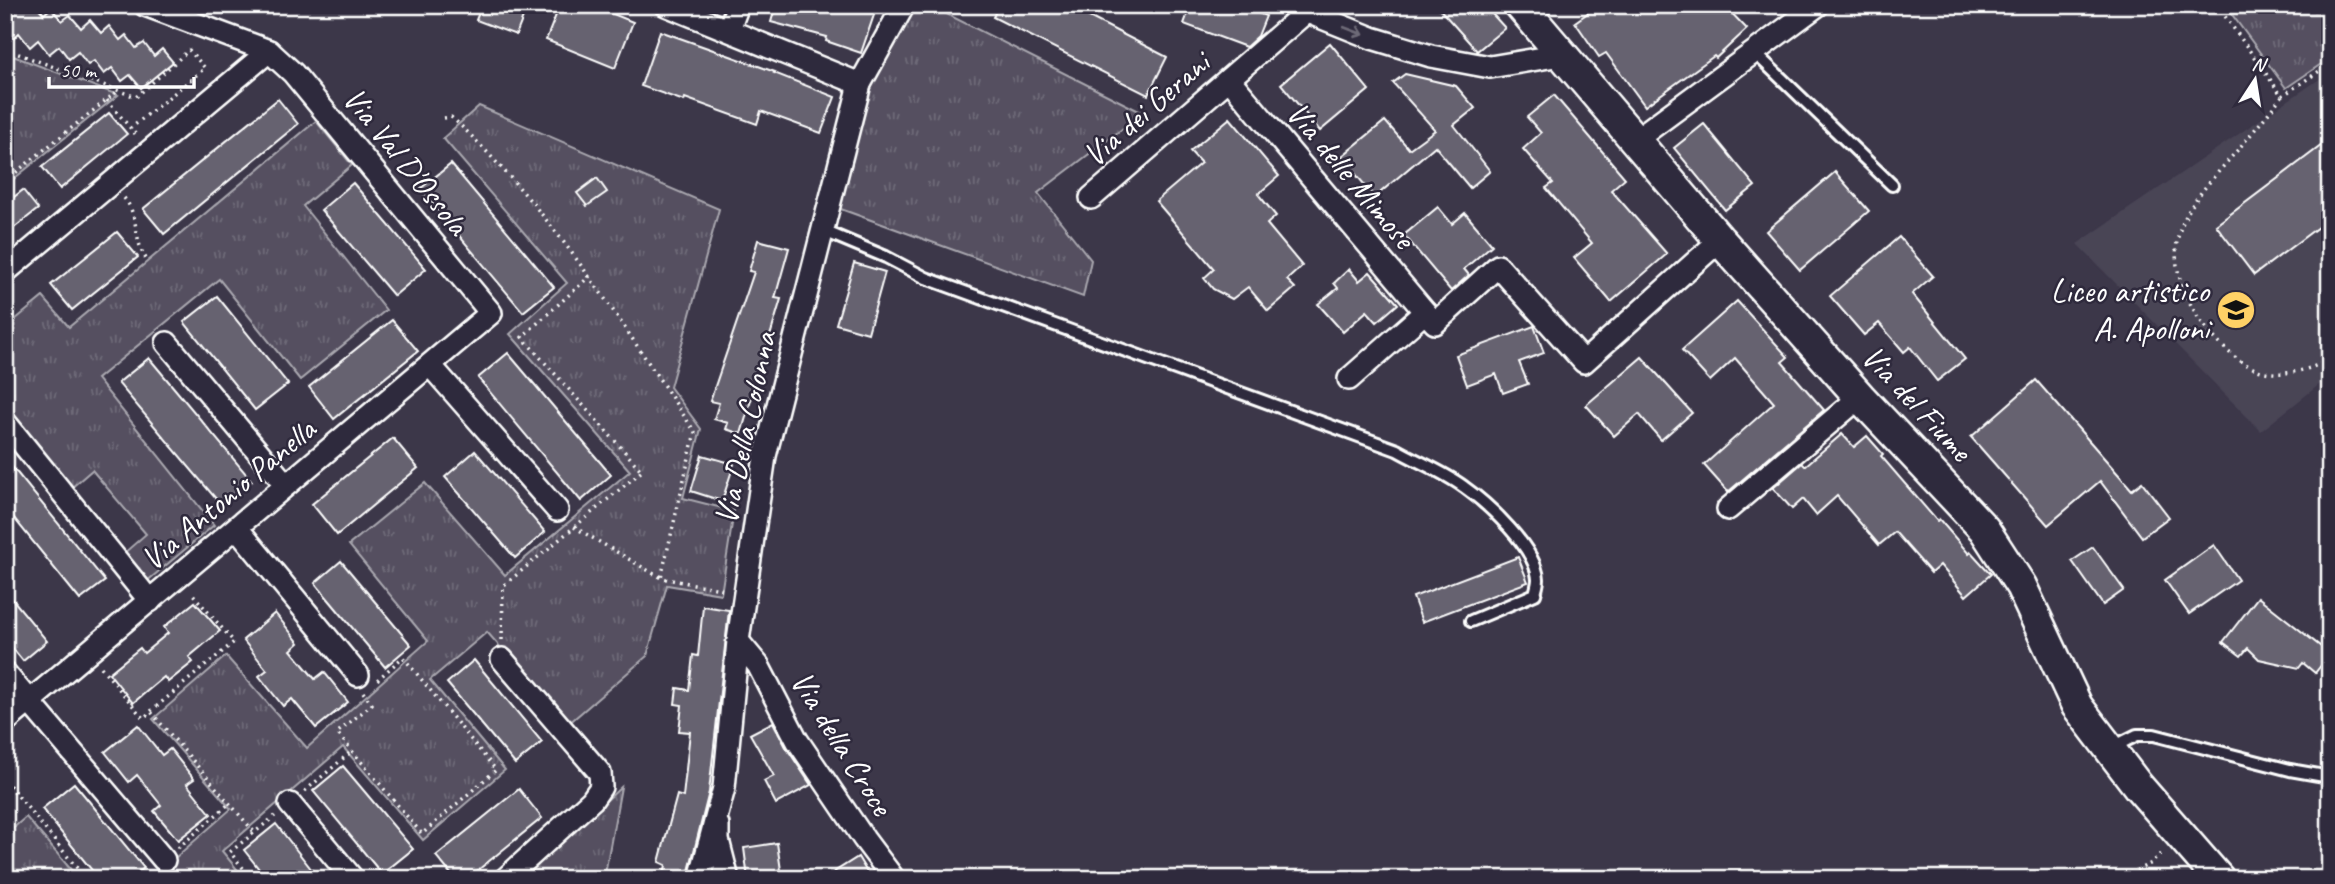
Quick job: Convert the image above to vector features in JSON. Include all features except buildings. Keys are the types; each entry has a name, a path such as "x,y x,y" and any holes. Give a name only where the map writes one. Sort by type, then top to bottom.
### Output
{"street":[{"path":"5,272 270,51 145,5"},
{"path":"666,5 860,84"},
{"path":"729,29 738,5"},
{"name":"Via Della Colonna","path":"700,879 724,788 738,641 765,456 860,84 904,5"},
{"name":"Via del Fiume","path":"1520,5 1720,240 1860,397 1984,529 2021,586 2077,706 2109,750 2219,879"},
{"path":"1635,140 1818,5"},
{"path":"1298,9 1407,49 1490,67 1561,55"},
{"name":"Via dei Gerani","path":"1091,198 1229,79 1298,9"},
{"name":"Via Val D'Ossola","path":"270,51 293,73 491,313"},
{"name":"Via delle Mimose","path":"1229,79 1425,312"},
{"path":"1349,379 1425,312 1435,323 1498,266 1584,362 1720,240"},
{"name":"Via Antonio Panella","path":"5,722 491,313"},
{"path":"167,344 286,485"},
{"path":"430,365 557,510"},
{"path":"1728,509 1860,397"},
{"path":"5,422 150,601"},
{"path":"237,528 360,684"},
{"name":"Via della Croce","path":"738,641 758,665 797,740 894,879"},
{"path":"502,659 600,773 601,787 592,800 505,879"},
{"path":"5,674 164,860"},
{"path":"290,804 354,879"},
{"path":"719,806 718,840 728,879"}],"lane":[{"path":"1754,52 1892,185"},
{"path":"824,231 886,257 926,278 1396,450 1463,486 1494,513 1521,543 1534,563 1538,580 1535,594 1471,621"},
{"path":"2109,750 2137,735 2154,735 2290,770 2330,777"}],"path":[{"path":"2217,5 2282,96"},
{"path":"5,49 136,97 189,50 205,68 131,128"},
{"path":"2330,64 2282,96 2210,181 2190,208 2178,238 2177,267 2186,295 2199,319 2225,350 2255,369 2289,373 2317,367 2330,359"},
{"path":"5,181 118,90"},
{"path":"107,100 150,151"},
{"path":"444,118 451,117 470,133 533,202 590,276 695,432 661,578"},
{"path":"112,183 130,205 141,253 148,261"},
{"path":"502,659 503,586 642,471 522,337 590,276"},
{"path":"557,510 574,527 661,578 746,593"},
{"path":"88,652 143,718 151,712 234,642 178,577"},
{"path":"403,657 496,770 422,834 337,733 372,704 360,684 403,657"},
{"path":"151,712 255,832"},
{"path":"252,879 230,852 352,751"},
{"path":"5,780 86,879"},
{"path":"164,860 230,803"},
{"path":"2117,879 2152,863 2180,835"}],"shaded area":[{"name":"Liceo artistico A. Apolloni","path":"2330,72 2330,376 2261,431 2077,244"}],"green space":[{"path":"910,5 929,5 1143,113 1038,193 1091,260 1083,297 838,208 866,85"},
{"path":"2225,5 2330,5 2330,58 2286,88"},
{"path":"5,53 118,95 5,186"},
{"path":"479,106 719,209 670,387 701,429 683,498 734,511 721,594 667,585 647,656 568,724 487,632 430,680 505,770 423,840 343,747 222,851 245,879 151,879 231,809 153,719 226,656 307,748 428,641 349,545 425,483 505,575 630,471 510,334 567,283 443,138"},
{"path":"316,121 352,165 303,206 386,310 300,380 219,279 97,379 214,525 146,582 123,554 146,534 92,470 71,488 5,409 5,319 10,324 43,297 69,327"},
{"path":"621,787 604,879 522,879"},
{"path":"26,817 79,879 5,879 5,835"}],"place":[{"name":"Liceo artistico A. Apolloni","path":"2236,310"}]}
